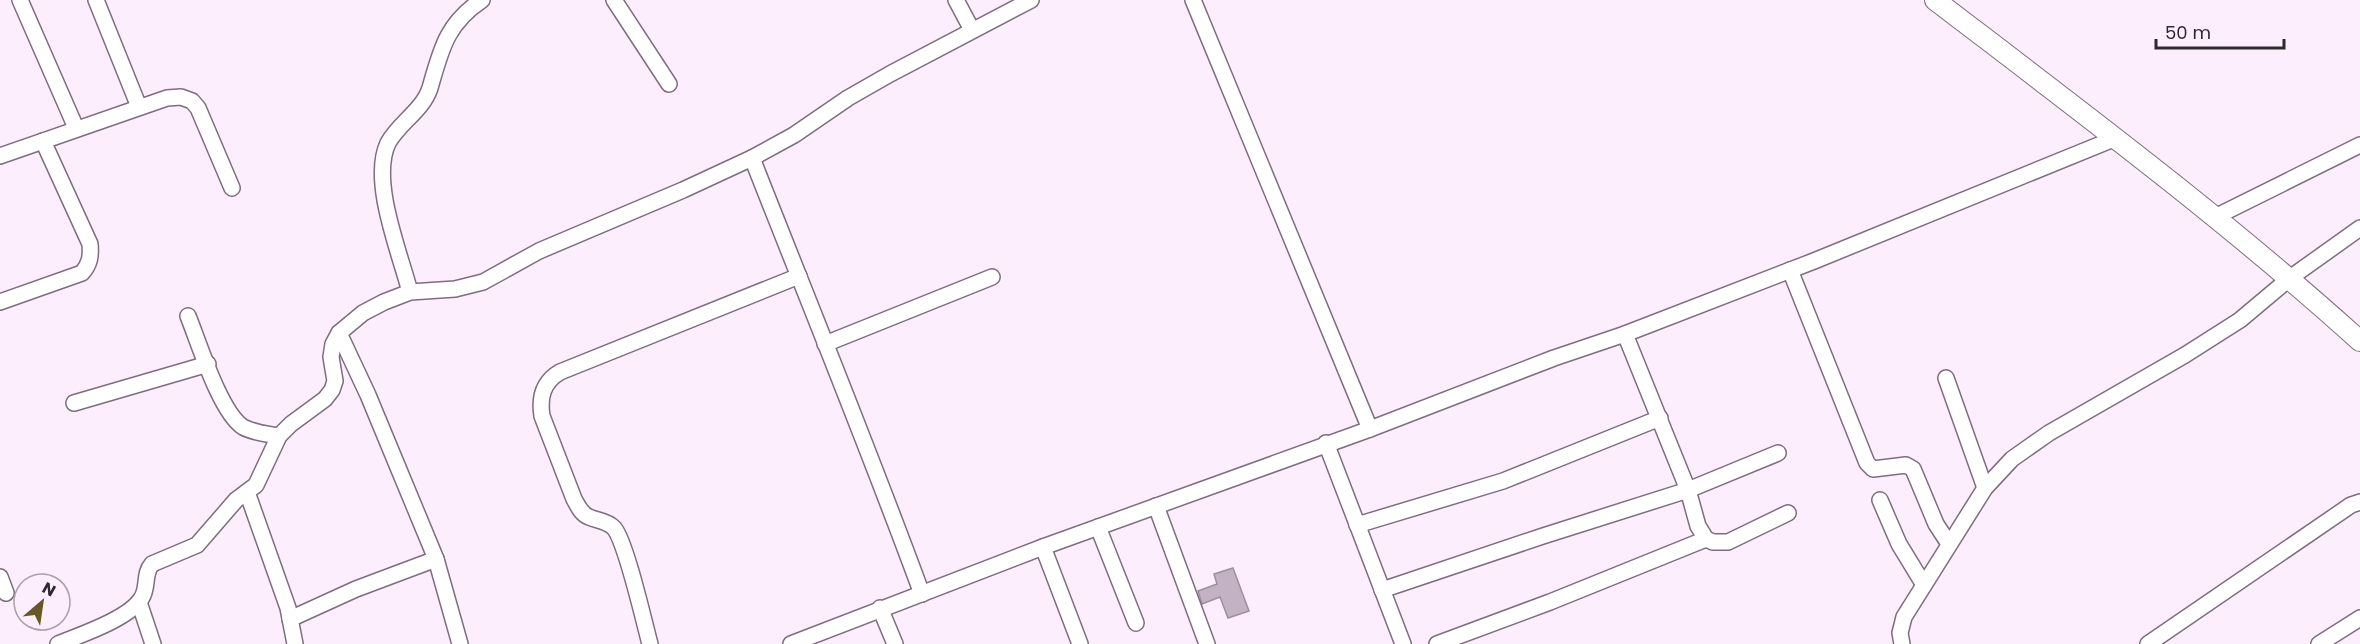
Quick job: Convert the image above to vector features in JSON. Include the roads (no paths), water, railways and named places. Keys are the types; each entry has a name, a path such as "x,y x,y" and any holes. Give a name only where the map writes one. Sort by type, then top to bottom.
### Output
{"street":[{"path":"20,0 76,128"},
{"path":"96,0 139,107"},
{"path":"410,292 383,192 387,146 398,128 422,102 429,90 438,54 450,29 468,9 482,0"},
{"path":"614,0 669,84"},
{"path":"956,0 972,30"},
{"path":"58,644 116,618 140,602 146,588 148,569 152,564 197,545 226,510 260,479 272,447 279,436 291,424 325,399 332,390 335,381 331,357 333,344 339,333 363,313 410,292 455,289 483,282 539,251 752,158 794,135 856,94 1031,0"},
{"path":"1194,0 1370,429"},
{"path":"1935,0 2216,217 2290,278 2360,341"},
{"path":"0,156 139,107 167,98 181,97 192,101 198,108 232,188"},
{"path":"791,644 1043,547 1370,429 1554,358 1625,334 2116,138"},
{"path":"0,302 81,273 88,266 91,255 90,244 43,141"},
{"path":"2216,217 2360,146"},
{"path":"752,158 867,445 922,594"},
{"path":"1902,644 1901,625 1924,585 1985,488 2004,467 2029,446 2185,355 2240,320 2290,278 2360,228"},
{"path":"1790,270 1867,463 1874,470 1906,465 1913,469 1936,524 1949,544"},
{"path":"650,644 632,578 614,528 602,520 589,517 581,511 574,499 542,416 540,402 544,387 551,378 561,372 798,276"},
{"path":"825,344 992,277"},
{"path":"188,316 223,402 232,416 243,427 279,436"},
{"path":"339,333 368,395 436,559 460,644"},
{"path":"1625,334 1688,490 1698,526 1706,539 1713,542 1728,542 1788,513"},
{"path":"74,403 208,364"},
{"path":"1946,378 1985,488"},
{"path":"1357,525 1503,481 1660,418"},
{"path":"1326,444 1403,644"},
{"path":"1382,590 1688,490 1779,453"},
{"path":"247,492 290,619 295,644"},
{"path":"1880,500 1899,544 1924,585"},
{"path":"2148,644 2351,505 2360,502"},
{"path":"1156,506 1208,644"},
{"path":"1098,527 1136,623"},
{"path":"1437,644 1550,602 1706,539"},
{"path":"1043,547 1080,644"},
{"path":"290,619 436,559"},
{"path":"0,577 6,593"},
{"path":"140,602 153,644"},
{"path":"880,608 895,644"},
{"path":"2319,644 2360,618"}]}
